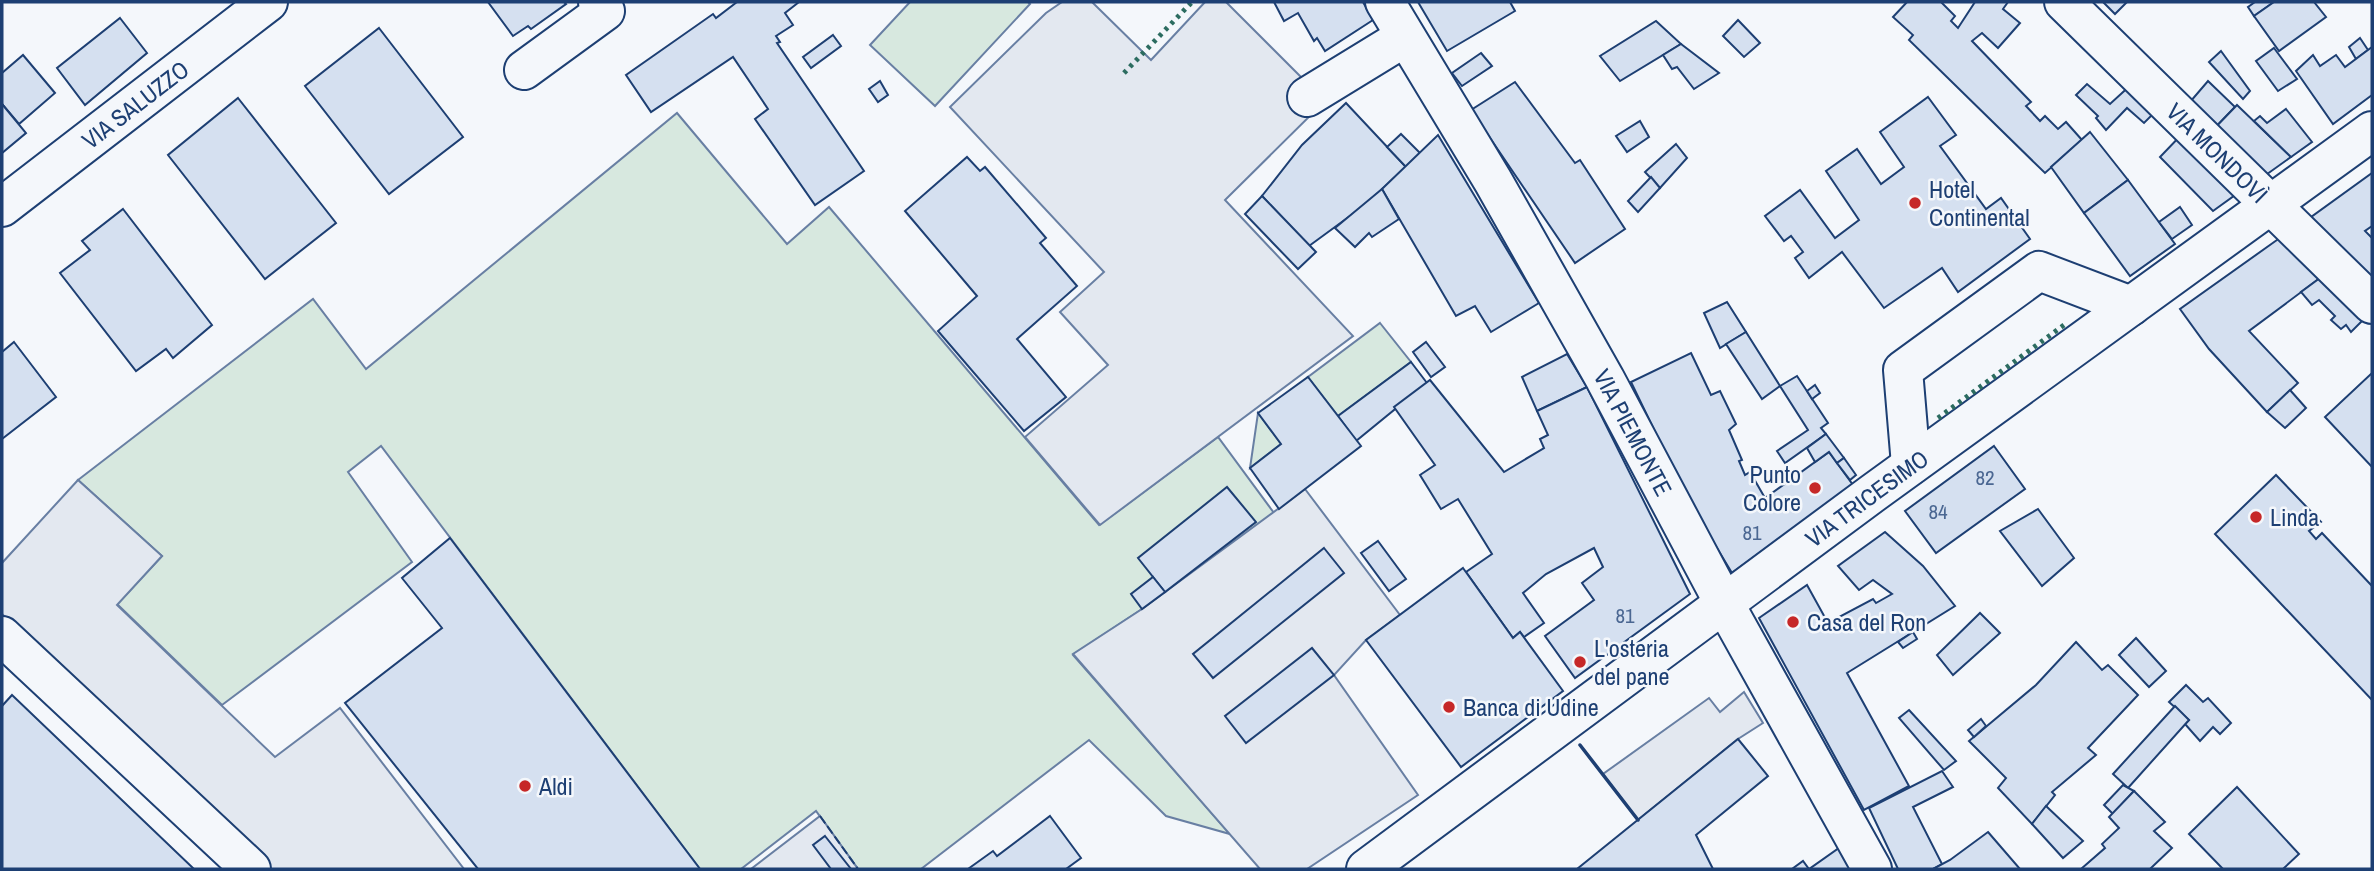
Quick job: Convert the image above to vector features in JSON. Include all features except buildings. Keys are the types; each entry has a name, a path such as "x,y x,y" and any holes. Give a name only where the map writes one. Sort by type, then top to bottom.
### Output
{"street":[{"name":"VIA SALUZZO","path":"2,207 268,2"},
{"path":"524,70 605,11 598,2"},
{"name":"VIA PIEMONTE","path":"1385,2 1493,181 1605,379 1725,605 1872,869"},
{"name":"VIA MONDOVÌ","path":"2064,2 2372,304"},
{"path":"1307,97 1405,37"},
{"name":"VIA TRICESIMO","path":"1366,869 1911,465 2372,131"},
{"path":"1911,465 1903,370 2039,271 2131,306"},
{"path":"2,636 251,869"}],"shaded area":[{"path":"910,2 1030,4 935,106 870,45"},
{"path":"1062,2 1092,2 1151,60 1205,2 1226,2 1325,101 1225,200 1353,336 1100,525 1025,437 1108,365 1060,312 1104,272 950,107 1046,13"},
{"path":"677,113 787,244 829,207 1099,525 1218,437 1274,513 1142,609 1073,655 1230,834 1166,816 1089,740 921,869 858,869 816,811 741,869 700,869 381,446 348,472 412,562 222,705 117,604 162,556 78,480 313,299 366,369"},
{"path":"1380,323 1411,362 1338,416 1308,377"},
{"path":"1258,413 1281,444 1250,468"},
{"path":"78,480 162,556 117,605 275,757 340,708 464,869 268,869 2,614 2,563"},
{"path":"1305,489 1400,615 1366,640 1334,675 1418,795 1307,869 1260,869 1073,654 1142,609"},
{"path":"1744,692 1763,723 1738,739 1638,820 1603,774 1709,698 1720,712"},
{"path":"820,816 858,869 751,869"}],"hedge":[{"path":"1124,73 1192,2"},
{"path":"1938,418 2064,325"}],"fence":[{"path":"820,816 858,869"}],"wall":[{"path":"1580,745 1638,820"}],"place":[{"name":"Hotel Continental","path":"1915,203"},
{"name":"Punto Colore","path":"1815,488"},
{"name":"Linda","path":"2256,517"},
{"name":"Casa del Ron","path":"1793,622"},
{"name":"L'osteria del pane","path":"1580,662"},
{"name":"Banca di Udine","path":"1449,707"},
{"name":"Aldi","path":"525,786"}]}
